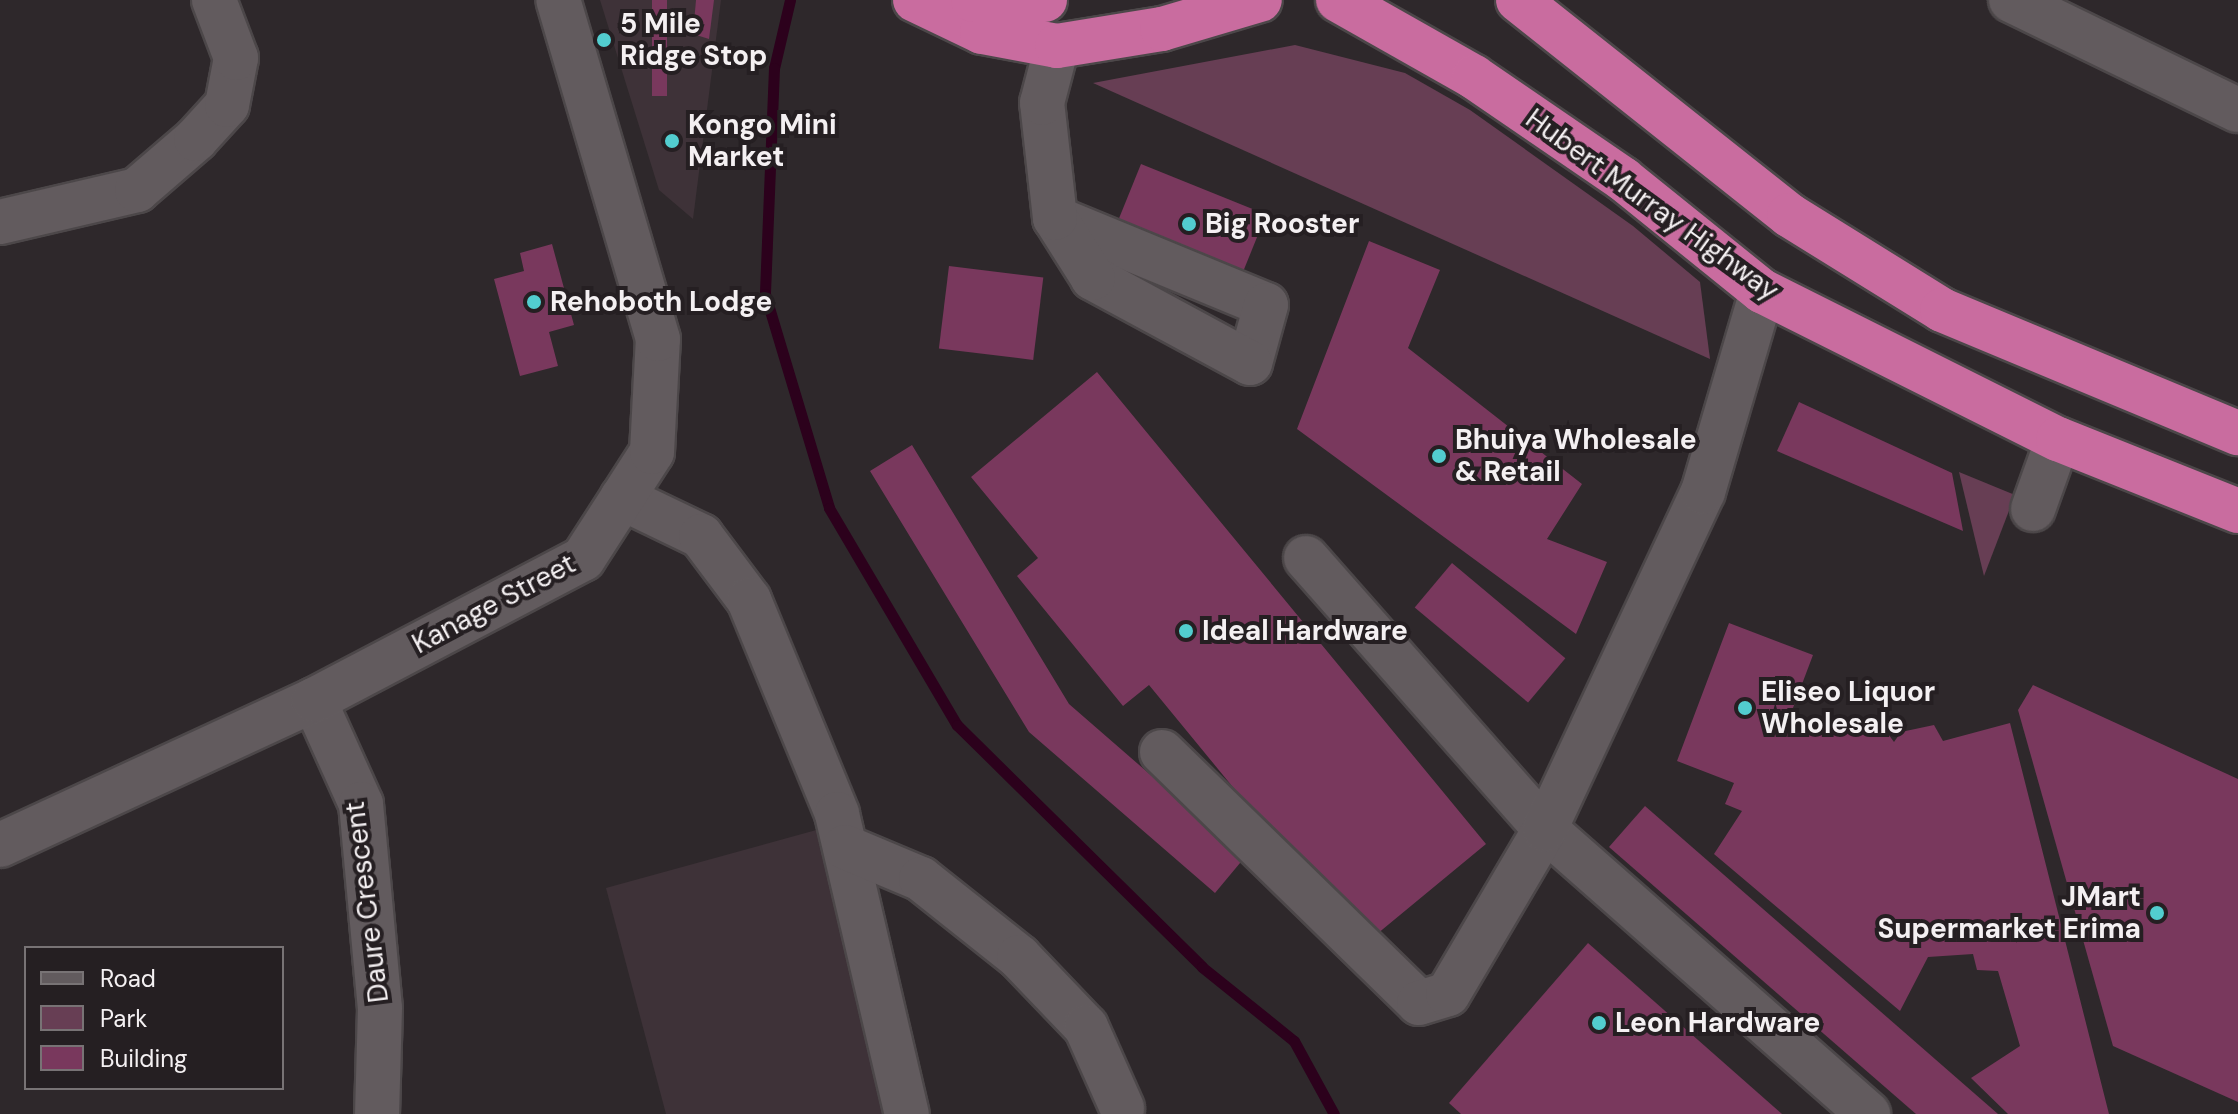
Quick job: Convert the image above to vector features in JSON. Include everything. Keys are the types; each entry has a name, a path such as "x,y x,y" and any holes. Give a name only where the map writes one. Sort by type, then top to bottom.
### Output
{"highway":[{"path":"915,0 982,32 1057,46 1162,29 1260,0"},
{"path":"973,0 1045,0"},
{"name":"Hubert Murray Highway","path":"1338,0 1474,77 1623,179 1762,291 2058,439 2238,511"},
{"path":"1518,0 1789,215 1942,310 2238,433"}],"street":[{"path":"0,222 137,190 196,139 227,105 236,58 214,0"},
{"name":"Kanage Street","path":"0,845 314,700 583,559 652,452 658,339 558,0"},
{"path":"2011,0 2238,110"},
{"path":"1055,218 1042,103 1057,46"},
{"path":"1162,752 1419,1003 1448,994 1545,829 1703,492 1762,291"},
{"path":"2033,509 2058,439"},
{"path":"622,498 701,536 749,600 845,847 907,1114"},
{"path":"1306,558 1545,829 1868,1114"},
{"name":"Daure Crescent","path":"314,700 361,804 380,1008 377,1114"},
{"path":"845,847 921,879 1019,957 1086,1027 1122,1108"}],"shaded area":[{"name":"Kongo Mini Market","path":"600,0 721,0 693,219 659,190"},
{"path":"820,829 893,1114 666,1114 606,888"}],"green space":[{"path":"1295,45 1405,73 1470,110 1633,226 1700,282 1710,359 1093,83"},
{"path":"1959,472 2015,495 1984,576"}],"building":[{"path":"652,0 667,0 667,96 652,96"},
{"path":"696,0 714,0 709,39 693,34"},
{"name":"Big Rooster","path":"1141,164 1266,215 1238,284 1113,234"},
{"name":"Bhuiya Wholesale & Retail","path":"1369,241 1440,270 1408,348 1582,484 1547,539 1607,562 1576,634 1297,429"},
{"name":"Rehoboth Lodge","path":"552,244 574,325 549,332 558,366 520,376 494,279 524,271 520,253"},
{"path":"949,266 1043,278 1033,360 939,348"},
{"name":"Ideal Hardware","path":"1097,372 1486,844 1377,934 1356,908 1342,920 1149,685 1123,706 1017,576 1038,558 971,477"},
{"path":"1799,402 1952,473 1963,531 1777,451"},
{"path":"912,445 1069,704 1245,857 1215,893 1029,732 870,471"},
{"path":"1452,563 1565,658 1528,703 1415,607"},
{"path":"1729,623 1813,655 1782,737 1798,726 1883,727 1894,742 1901,732 1934,725 1943,741 2010,723 2109,1114 2008,1114 1971,1078 2020,1046 1998,971 1977,970 1973,954 1928,957 1900,1011 1714,854 1742,811 1725,804 1734,783 1677,761"},
{"name":"JMart Supermarket Erima","path":"2033,685 2238,779 2238,1102 2113,1046 2018,710"},
{"path":"1645,806 1998,1114 1916,1114 1609,847"},
{"name":"Leon Hardware","path":"1588,943 1782,1114 1461,1114 1449,1103"}],"waterway":[{"path":"790,0 774,68 765,294 829,508 957,725 1202,967 1294,1041 1334,1114"}],"place":[{"name":"5 Mile Ridge Stop","path":"604,40"},
{"name":"Kongo Mini Market","path":"672,141"},
{"name":"Big Rooster","path":"1189,224"},
{"name":"Rehoboth Lodge","path":"534,302"},
{"name":"Bhuiya Wholesale & Retail","path":"1439,456"},
{"name":"Ideal Hardware","path":"1186,631"},
{"name":"Eliseo Liquor Wholesale","path":"1745,708"},
{"name":"JMart Supermarket Erima","path":"2157,913"},
{"name":"Leon Hardware","path":"1599,1023"}]}
